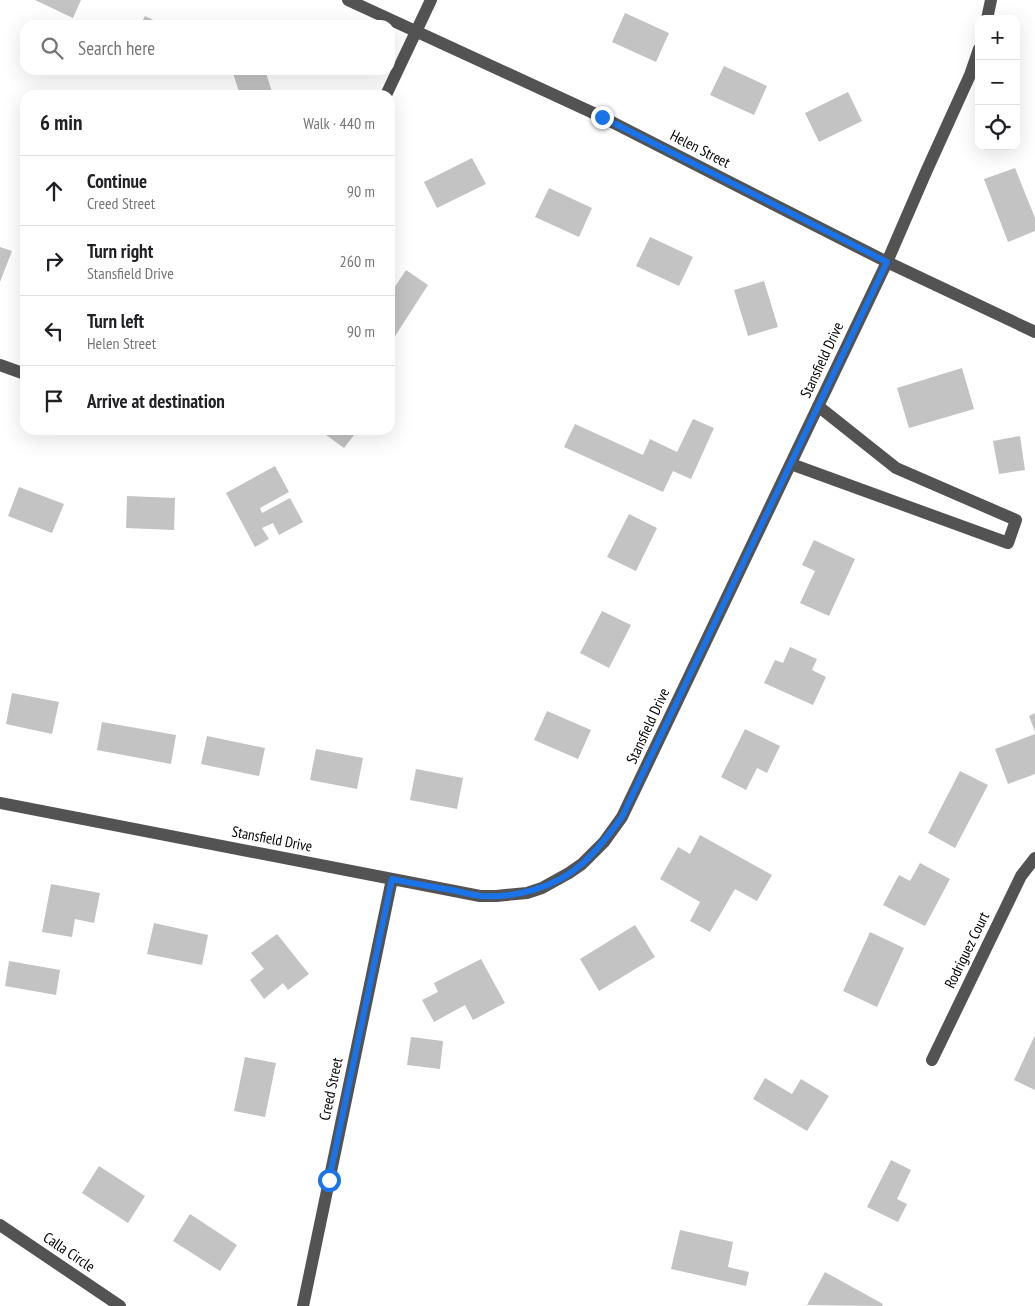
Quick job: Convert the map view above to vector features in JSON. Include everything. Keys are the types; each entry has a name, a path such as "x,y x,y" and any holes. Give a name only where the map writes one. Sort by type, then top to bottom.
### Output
{"street":[{"name":"Helen Street","path":"348,0 392,20"},
{"path":"388,90 431,0"},
{"path":"988,15 991,0"},
{"name":"Helen Street","path":"395,21 602,117 887,262 1035,332"},
{"name":"Stansfield Drive","path":"0,803 480,896 496,896 542,888 582,864 604,842 622,817 887,262 975,60"},
{"path":"0,365 20,372"},
{"path":"791,464 1008,543 1016,520 896,468 818,406"},
{"name":"Rodriguez Court","path":"932,1060 1020,876 1035,858"},
{"name":"Creed Street","path":"303,1306 392,879"},
{"name":"Calla Circle","path":"0,1225 120,1306"}],"building":[{"path":"35,0 81,0 73,18"},
{"path":"625,13 669,33 656,62 612,42"},
{"path":"145,16 153,20 143,20"},
{"path":"724,66 767,86 754,115 710,95"},
{"path":"234,75 267,75 271,90 238,90"},
{"path":"848,92 862,121 819,142 805,113"},
{"path":"472,158 486,184 437,208 424,182"},
{"path":"1015,168 1035,218 1035,231 1008,242 984,179"},
{"path":"549,188 592,208 579,237 535,217"},
{"path":"650,237 693,257 679,286 636,266"},
{"path":"0,247 12,251 0,282"},
{"path":"406,270 428,285 395,336 395,286"},
{"path":"764,281 778,327 748,336 734,290"},
{"path":"962,368 974,409 909,428 897,388"},
{"path":"693,419 714,428 691,479 673,471 663,492 564,447 575,424 643,455 650,439 677,452"},
{"path":"326,435 354,435 344,448"},
{"path":"1020,436 1025,470 999,474 993,441"},
{"path":"275,466 289,492 260,508 262,513 290,498 303,522 279,535 273,523 262,528 269,539 255,547 226,493"},
{"path":"19,487 64,504 52,533 8,516"},
{"path":"127,496 175,498 174,530 126,528"},
{"path":"629,514 657,528 636,571 607,557"},
{"path":"814,540 855,559 829,616 800,603 815,571 802,565"},
{"path":"602,611 631,625 609,668 580,653"},
{"path":"790,647 817,659 812,670 826,677 813,705 764,683 775,660 783,663"},
{"path":"12,693 59,702 52,734 6,724"},
{"path":"547,711 591,730 578,759 534,740"},
{"path":"1035,713 1035,732 1029,716"},
{"path":"102,722 176,735 171,764 97,750"},
{"path":"745,729 780,746 767,773 757,768 746,790 721,777"},
{"path":"1035,734 1035,774 1008,784 995,749"},
{"path":"207,736 265,748 259,776 201,764"},
{"path":"316,749 363,758 357,789 310,780"},
{"path":"416,769 463,778 457,809 410,800"},
{"path":"960,771 988,785 955,848 928,833"},
{"path":"700,835 772,875 757,901 735,889 710,932 690,921 700,902 660,879 678,847 690,854"},
{"path":"920,863 950,879 925,926 883,905 899,875 910,881"},
{"path":"51,884 100,893 94,923 75,919 72,937 42,932"},
{"path":"154,923 208,935 202,965 147,954"},
{"path":"635,925 655,957 599,991 580,959"},
{"path":"870,932 904,948 877,1007 843,991"},
{"path":"277,934 309,974 288,990 283,983 264,999 250,980 264,969 251,953"},
{"path":"481,959 505,1003 473,1020 465,1005 434,1022 422,1000 438,992 434,983"},
{"path":"9,961 60,970 56,995 5,986"},
{"path":"1035,1035 1035,1090 1014,1080"},
{"path":"411,1037 443,1041 440,1069 407,1065"},
{"path":"245,1057 276,1063 265,1117 234,1111"},
{"path":"765,1078 792,1094 801,1079 829,1096 807,1131 753,1099"},
{"path":"891,1160 911,1170 897,1199 907,1204 898,1222 867,1207"},
{"path":"99,1166 145,1196 128,1223 82,1193"},
{"path":"190,1214 237,1245 220,1271 173,1241"},
{"path":"680,1230 733,1242 728,1267 749,1272 746,1286 671,1269"},
{"path":"825,1272 883,1304 882,1306 807,1305"}],"route":[{"path":"329,1180 392,879 480,896 526,892 542,888 569,873 582,864 604,842 622,817 887,262 602,117"}]}
